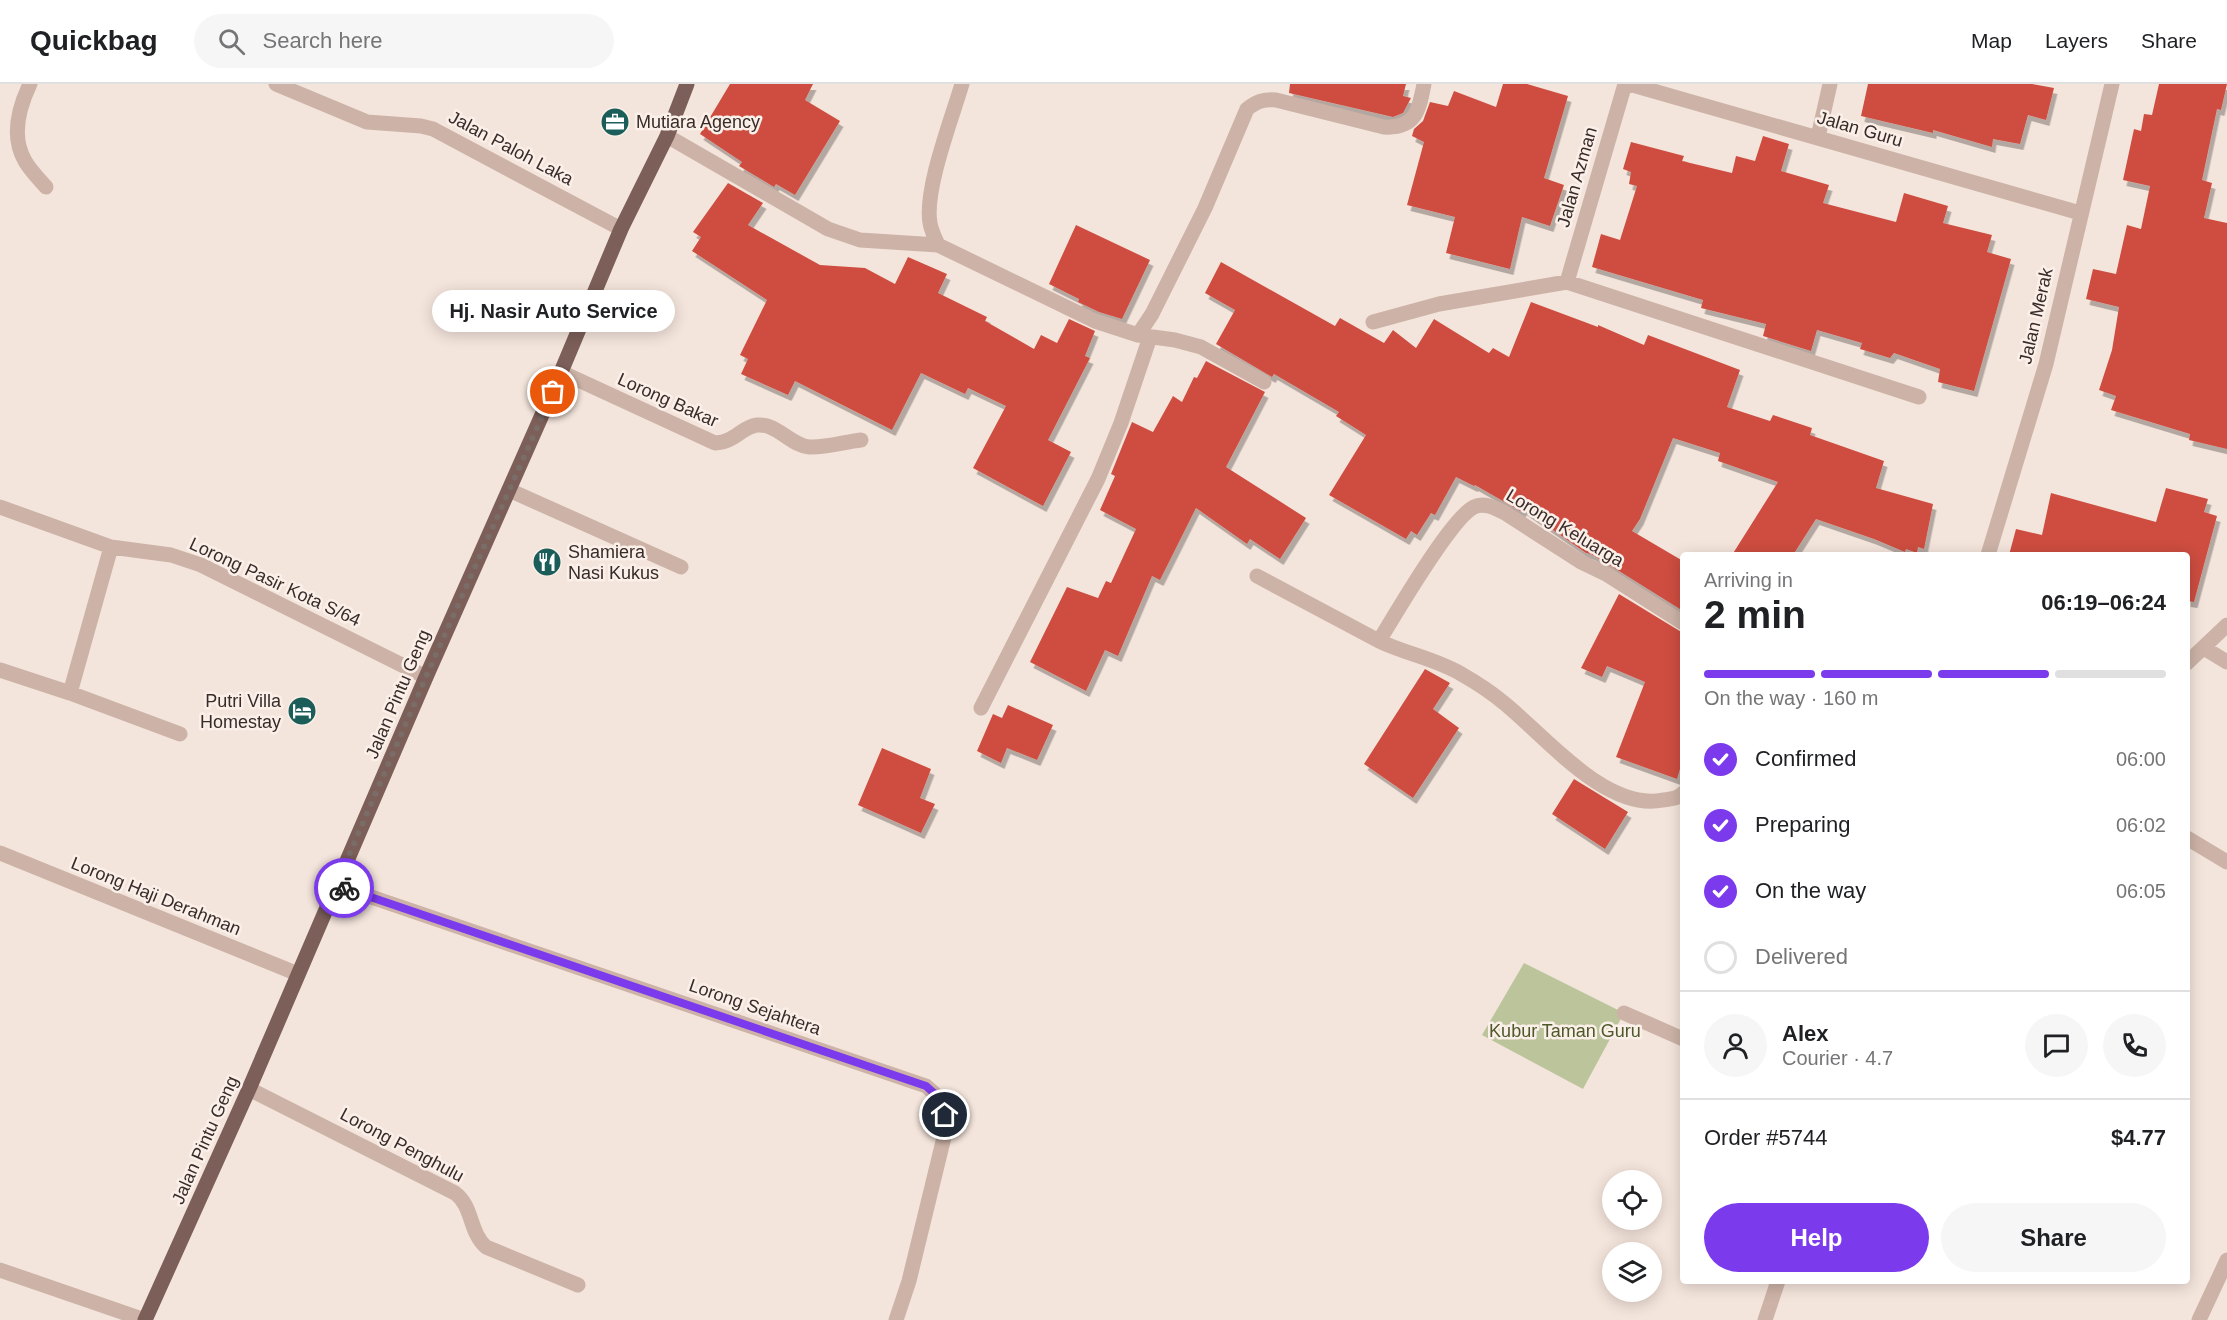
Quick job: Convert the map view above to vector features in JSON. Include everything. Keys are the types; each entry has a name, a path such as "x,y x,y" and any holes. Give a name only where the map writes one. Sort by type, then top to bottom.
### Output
{"main road":[{"name":"Jalan Pintu Geng","path":"145,1320 249,1089 621,229 667,135 687,84"}],"street":[{"path":"30,84 19,112 17,137 24,160 46,187"},
{"name":"Jalan Paloh Laka","path":"276,84 367,122 433,129 621,229"},
{"path":"938,245 930,225 929,208 935,172 962,84"},
{"path":"981,708 1098,479 1121,423 1152,314 1205,208 1247,108 1255,102 1266,99 1276,100 1396,128 1407,124 1415,116 1424,84"},
{"name":"Jalan Guru","path":"1627,84 2080,213"},
{"name":"Jalan Azman","path":"1567,282 1627,84"},
{"path":"1818,137 1830,84"},
{"name":"Jalan Merak","path":"1989,552 2046,364 2112,84"},
{"path":"667,135 828,229 860,240 938,245 1095,321 1144,336 1175,340 1201,347 1264,382"},
{"path":"1373,322 1439,304 1567,282 1919,397"},
{"name":"Lorong Bakar","path":"561,372 715,444 733,439 756,425 767,426 810,447 861,440"},
{"path":"509,490 681,567"},
{"name":"Lorong Keluarga","path":"1379,641 1455,526 1474,507 1484,505 1505,513 1680,621"},
{"name":"Lorong Pasir Kota S/64","path":"0,507 111,547 171,555 201,565 426,677"},
{"path":"70,693 111,547"},
{"path":"1257,576 1399,651 1443,664 1462,674 1505,703 1575,768 1605,787 1632,798 1654,802 1680,796"},
{"path":"2190,660 2227,625"},
{"path":"2204,648 2227,662"},
{"path":"0,670 70,693 180,735"},
{"path":"2190,840 2227,862"},
{"name":"Lorong Haji Derahman","path":"0,853 298,974"},
{"name":"Lorong Sejahtera","path":"336,885 926,1086 944,1102 946,1129 909,1281 896,1320"},
{"path":"1624,1013 1680,1038"},
{"name":"Lorong Penghulu","path":"249,1089 455,1193 467,1206 477,1236 486,1248 578,1285"},
{"path":"2199,1320 2227,1260"},
{"path":"0,1270 145,1320"},
{"path":"1765,1320 1777,1284"}],"green space":[{"name":"Kubur Taman Guru","path":"1524,963 1624,1013 1583,1089 1482,1035"}],"building":[{"path":"730,84 813,84 805,100 840,121 795,195 776,184 774,187 739,166 742,162 700,134"},
{"path":"1290,84 1406,84 1403,96 1411,98 1403,113 1393,117 1289,93"},
{"path":"1503,84 1527,84 1568,96 1544,178 1564,185 1550,226 1522,217 1510,269 1446,253 1455,217 1407,205 1424,142 1412,136 1414,129 1423,121 1430,102 1448,106 1454,91 1496,107"},
{"path":"1868,84 2032,84 2054,88 2046,120 2028,115 2020,144 1993,139 1992,147 1933,130 1933,133 1861,116"},
{"path":"2159,84 2227,84 2221,110 2217,109 2202,180 2212,183 2204,218 2227,223 2227,449 2189,440 2190,434 2111,410 2116,396 2099,390 2112,350 2119,307 2086,299 2093,269 2116,274 2127,225 2141,229 2150,186 2123,180 2134,129 2141,131 2144,114 2152,115"},
{"path":"1763,136 1789,144 1781,171 1829,185 1823,203 1896,222 1904,193 1948,206 1943,223 1992,235 1987,252 2011,259 1974,391 1938,382 1940,369 1894,353 1890,358 1860,349 1862,343 1817,330 1811,351 1763,336 1766,324 1701,308 1703,300 1592,267 1601,234 1620,240 1637,186 1629,184 1631,172 1623,169 1631,142 1684,156 1682,161 1732,173 1736,156 1755,161"},
{"path":"728,183 763,203 748,225 820,265 865,268 895,284 908,257 947,274 938,293 987,317 985,321 1034,349 1041,335 1057,343 1069,319 1095,331 1085,356 1090,358 1048,440 1071,452 1043,506 973,468 1006,406 968,388 965,394 921,373 892,430 795,381 788,395 741,374 748,359 740,355 767,300 692,251 701,237 693,232"},
{"path":"1076,225 1150,260 1122,319 1078,302 1079,299 1049,284"},
{"path":"1221,262 1335,326 1340,318 1384,343 1393,330 1416,348 1434,319 1489,353 1493,348 1509,357 1531,302 1598,327 1598,325 1644,345 1648,335 1740,370 1727,407 1770,421 1773,415 1812,428 1810,435 1884,461 1876,488 1933,504 1924,549 1918,547 1917,552 1906,549 1905,552 1816,519 1795,552 1734,552 1778,482 1718,461 1720,453 1673,438 1640,519 1632,531 1680,559 1680,609 1586,553 1523,509 1522,512 1475,485 1456,477 1435,515 1431,513 1417,535 1411,531 1406,539 1329,495 1366,435 1336,416 1339,412 1274,374 1272,377 1216,344 1235,310 1205,293"},
{"path":"1206,361 1265,392 1226,467 1306,518 1280,559 1250,539 1247,544 1196,508 1160,580 1152,576 1118,656 1105,650 1086,691 1030,662 1067,587 1098,598 1106,581 1111,583 1136,529 1100,510 1115,476 1111,474 1132,422 1153,432 1173,396 1182,402 1194,377 1197,378"},
{"path":"2166,488 2208,499 2204,512 2217,516 2194,602 2190,601 2190,552 2010,552 2016,529 2042,535 2051,493 2156,522"},
{"path":"1619,594 1680,631 1680,769 1677,779 1616,757 1645,682 1607,666 1602,677 1581,668"},
{"path":"1425,669 1450,683 1433,709 1459,728 1413,798 1364,764"},
{"path":"1008,705 1053,725 1037,760 1007,748 1001,763 977,751 993,714 1002,718"},
{"path":"882,748 931,769 920,798 935,804 921,833 858,805"},
{"path":"1574,779 1628,812 1605,849 1552,814"}],"way so far":[{"path":"344,888 336,885 553,392"}],"place":[{"name":"Mutiara Agency","path":"615,122"},
{"name":"Hj. Nasir Auto Service","path":"553,392"},
{"name":"Shamiera Nasi Kukus","path":"547,562"},
{"name":"Putri Villa Homestay","path":"302,711"}],"route":[{"path":"344,888 926,1086 944,1102 945,1115"}]}
